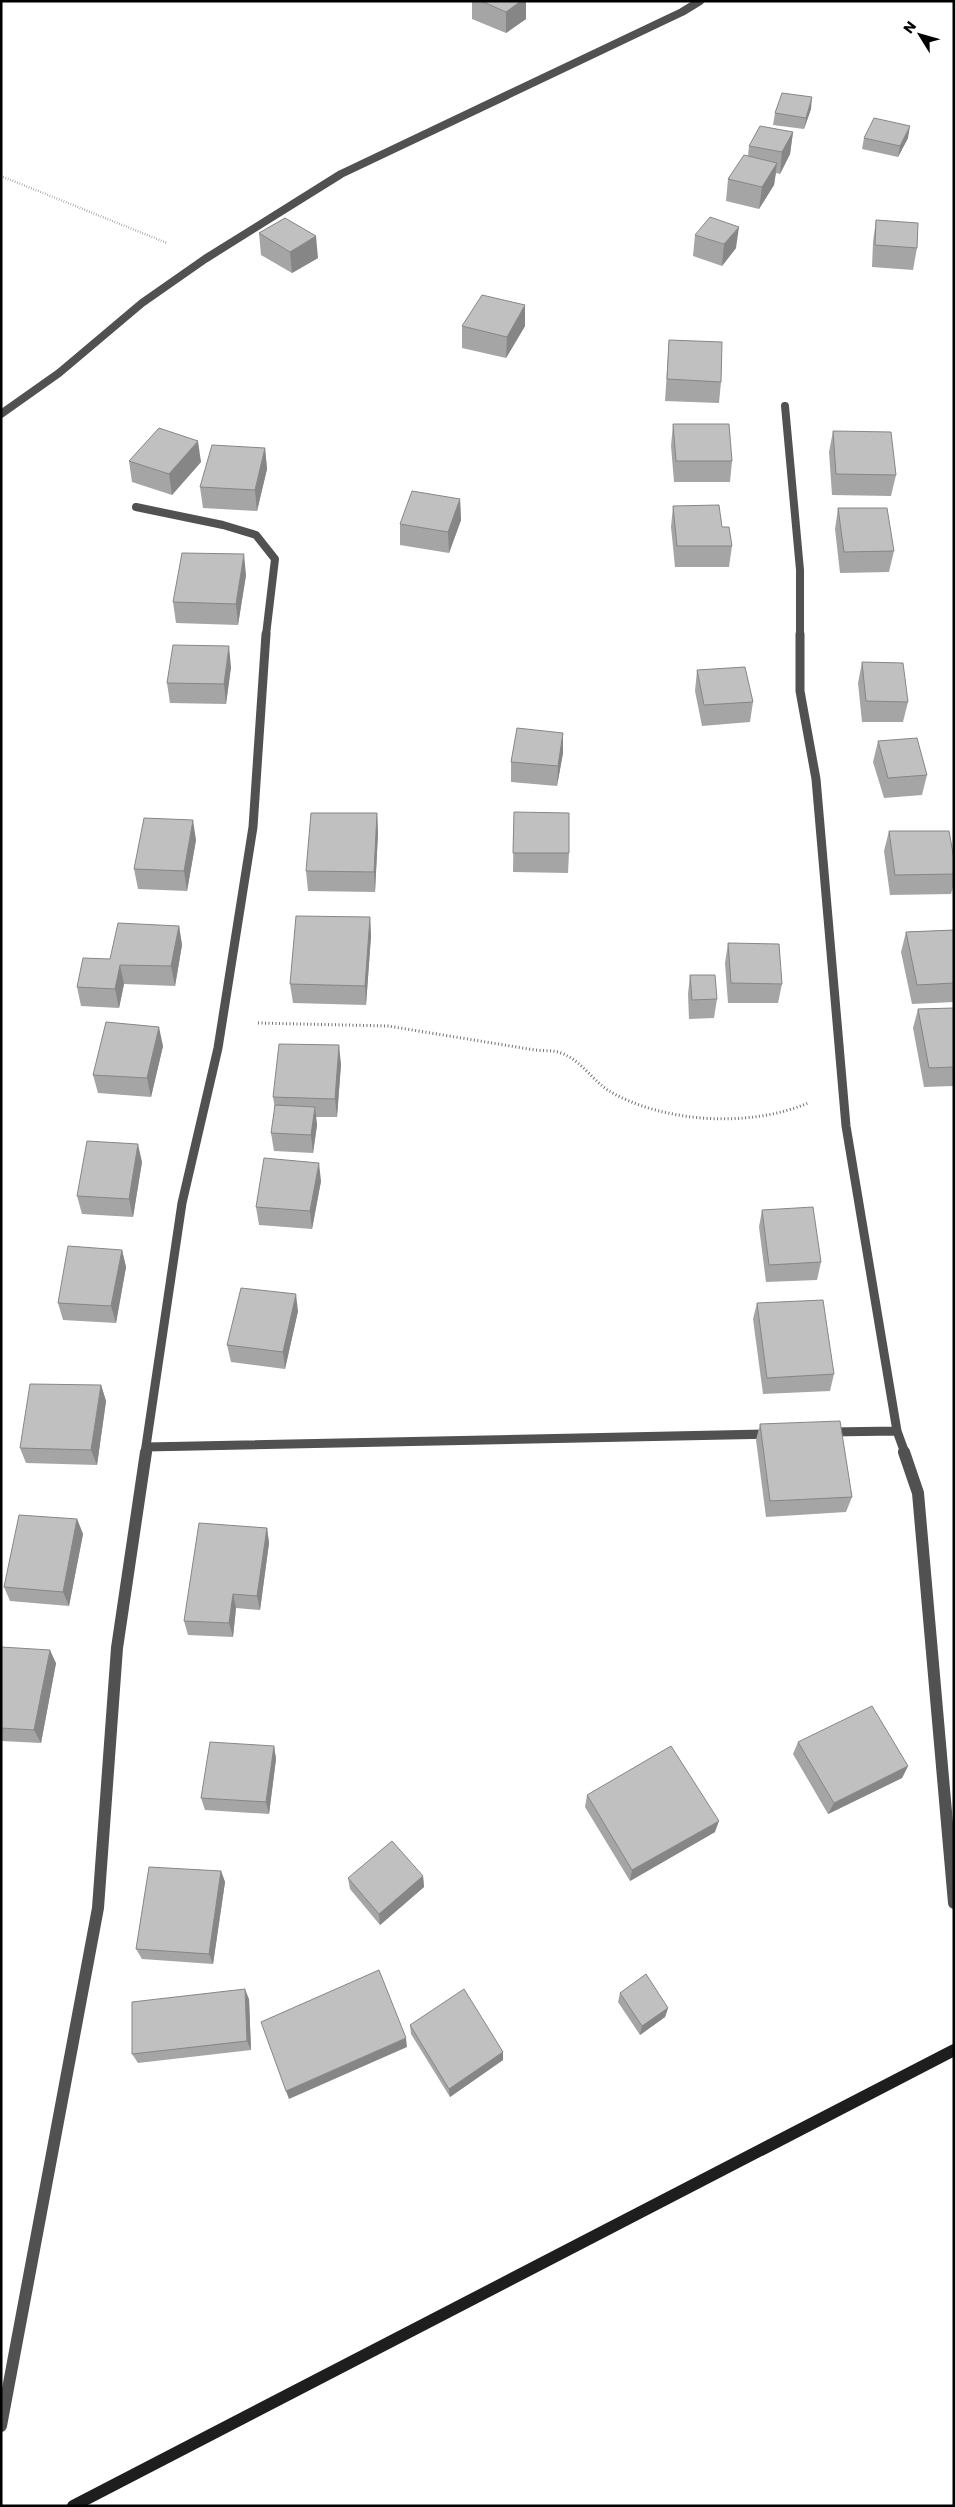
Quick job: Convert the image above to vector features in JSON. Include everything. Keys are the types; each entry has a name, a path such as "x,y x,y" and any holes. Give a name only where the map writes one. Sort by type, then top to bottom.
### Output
{"main road":[{"path":"73,2506 954,2050"}],"street":[{"path":"1,414 59,373 142,303 204,259 341,174 682,12 700,1"},
{"path":"785,406 800,570 800,691 816,779 846,1126 897,1431 918,1493 954,1903"},
{"path":"1,2426 98,1908 117,1648 182,1203 222,1022 253,826 263,658 276,559 256,535 223,525 136,507"},
{"path":"818,1433 897,1431"},
{"path":"146,1447 779,1434"}],"path":[{"path":"1,176 204,259"},
{"path":"222,1022 368,1024 453,1035 537,1050 556,1051 570,1056 594,1080 610,1092 634,1102 678,1114 718,1118 771,1117 796,1111 842,1084"}],"building":[{"path":"481,1 521,1 506,12"},
{"path":"782,93 812,97 806,118 775,113"},
{"path":"874,118 910,126 900,146 864,138"},
{"path":"760,126 793,132 782,152 749,146"},
{"path":"744,155 777,163 762,187 728,179"},
{"path":"710,217 739,227 724,244 695,235"},
{"path":"285,218 316,236 290,252 259,233"},
{"path":"876,220 918,223 917,248 875,245"},
{"path":"482,295 525,305 507,337 462,326"},
{"path":"669,340 722,342 721,382 667,379"},
{"path":"673,424 729,424 732,461 676,461"},
{"path":"159,428 198,441 169,474 129,461"},
{"path":"833,431 891,432 896,475 836,474"},
{"path":"212,445 265,448 255,490 200,487"},
{"path":"412,491 460,499 448,532 400,524"},
{"path":"719,505 722,527 729,527 732,546 677,546 673,506"},
{"path":"838,508 887,508 894,551 844,552"},
{"path":"182,553 244,554 236,604 173,602"},
{"path":"173,645 229,646 224,684 167,683"},
{"path":"862,662 903,663 908,702 866,701"},
{"path":"745,667 753,702 704,705 697,670"},
{"path":"517,728 563,733 558,766 511,762"},
{"path":"917,738 927,775 888,778 878,741"},
{"path":"514,812 569,813 569,853 513,853"},
{"path":"311,813 377,813 374,872 306,871"},
{"path":"144,818 193,820 184,871 134,869"},
{"path":"889,831 949,831 954,859 954,874 895,875"},
{"path":"296,916 370,917 365,986 290,984"},
{"path":"118,923 179,926 171,966 120,965 115,989 77,987 83,958 110,959"},
{"path":"954,930 954,983 917,985 906,932"},
{"path":"728,943 779,944 782,984 731,983"},
{"path":"690,975 715,975 717,999 692,1000"},
{"path":"954,1008 954,1067 929,1068 918,1009"},
{"path":"106,1022 159,1027 147,1078 93,1075"},
{"path":"279,1044 339,1045 335,1099 273,1097"},
{"path":"275,1105 315,1107 311,1135 271,1133"},
{"path":"87,1141 138,1144 129,1199 77,1196"},
{"path":"264,1158 319,1163 310,1211 256,1207"},
{"path":"813,1207 821,1262 769,1265 762,1210"},
{"path":"68,1246 122,1250 111,1306 58,1303"},
{"path":"241,1288 296,1294 283,1352 227,1345"},
{"path":"823,1300 834,1374 767,1378 757,1303"},
{"path":"30,1384 101,1385 91,1450 20,1448"},
{"path":"840,1421 852,1497 770,1501 760,1424"},
{"path":"19,1515 77,1519 63,1592 4,1587"},
{"path":"199,1523 267,1528 257,1596 233,1594 229,1623 184,1621"},
{"path":"1,1647 50,1650 34,1730 1,1728"},
{"path":"872,1706 908,1766 834,1803 798,1742"},
{"path":"210,1742 274,1746 266,1802 201,1798"},
{"path":"671,1746 719,1821 632,1870 587,1795"},
{"path":"392,1841 423,1876 379,1914 348,1878"},
{"path":"149,1867 221,1871 209,1954 136,1949"},
{"path":"379,1970 406,2038 286,2091 261,2022"},
{"path":"646,1974 668,2008 642,2026 620,1993"},
{"path":"245,1989 247,2041 132,2054 132,2002"},
{"path":"464,1989 503,2052 449,2089 410,2025"}]}
